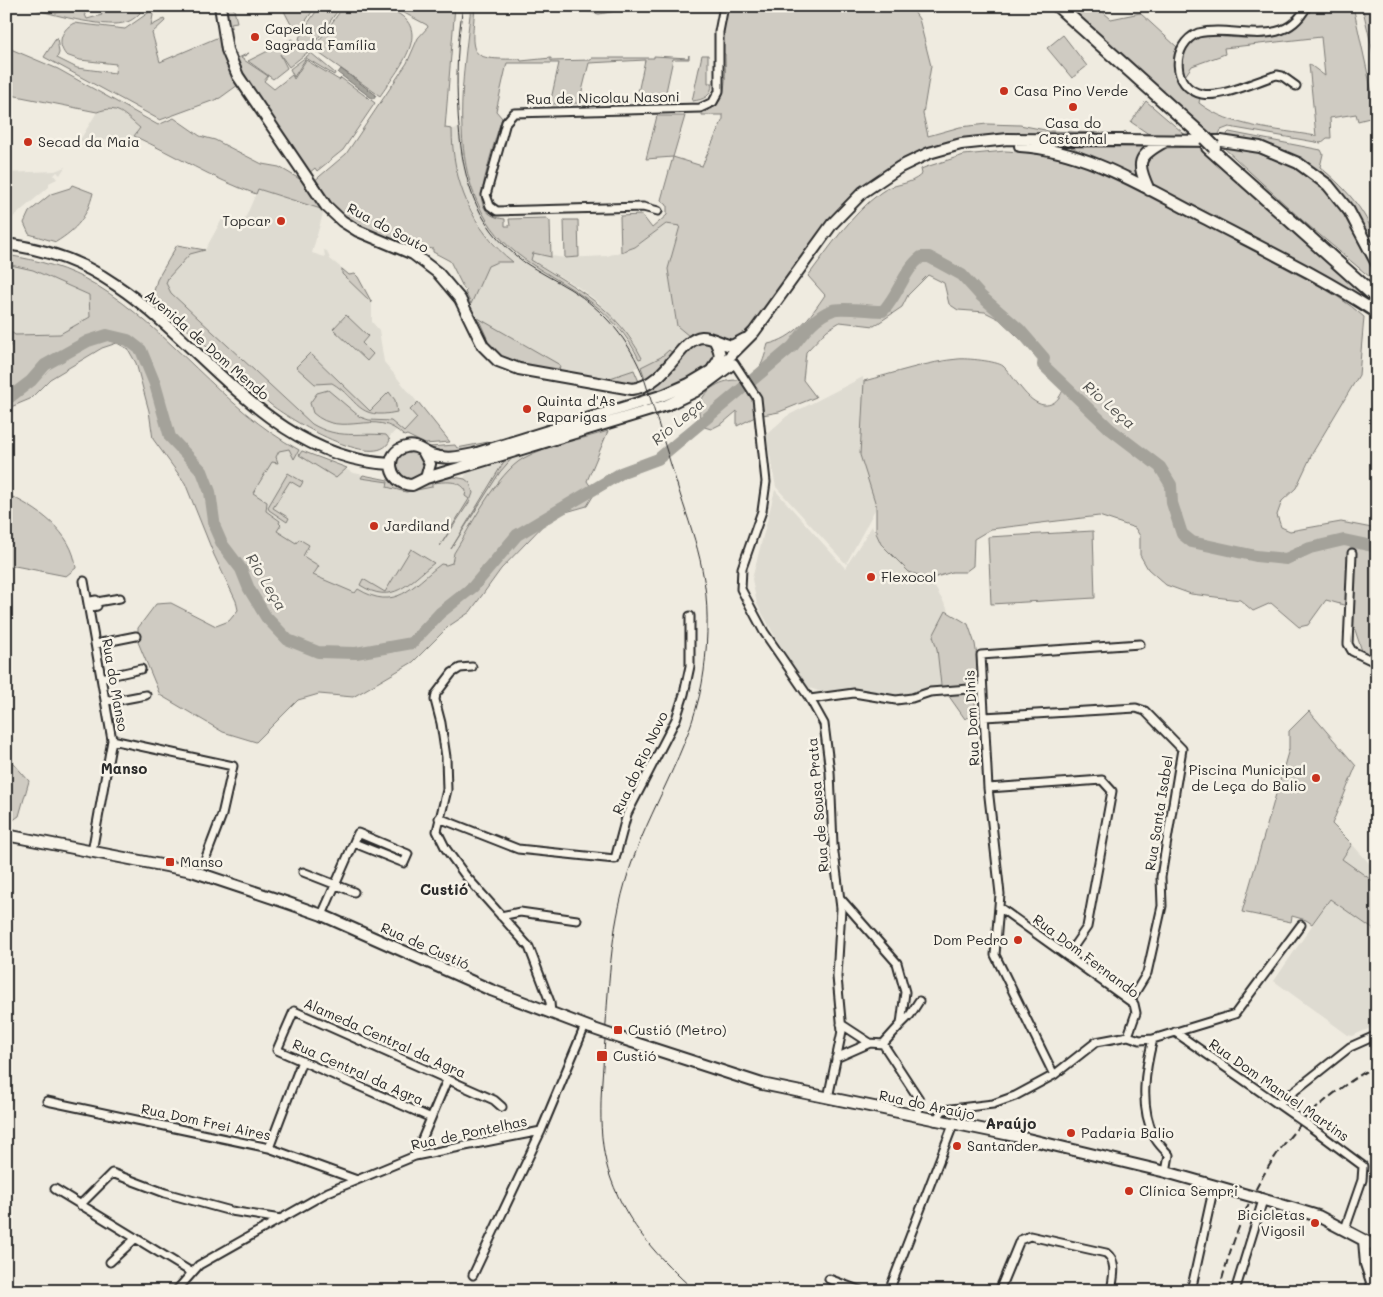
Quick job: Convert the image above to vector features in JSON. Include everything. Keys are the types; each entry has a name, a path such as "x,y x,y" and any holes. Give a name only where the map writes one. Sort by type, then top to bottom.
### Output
{"highway":[{"path":"1052,6 1377,298"},
{"path":"1058,6 1206,143 1377,292"}],"main road":[{"name":"Rua do Souto","path":"220,6 229,58 238,76 326,206 342,221 358,231 413,254 438,273 460,299 482,346 498,361 519,369 632,389 645,386 656,380 694,339 706,337 715,341"},
{"path":"1377,264 1359,227 1339,197 1318,176 1298,163 1270,150 1245,143 984,141 950,147 920,157 871,185 847,208 754,332 732,356 690,384 664,395 474,454 445,458 412,446 401,449 394,455 391,464 394,476 403,484 415,484 426,478 667,405 696,391 734,363 759,336 825,244 856,208 889,180 930,160 958,151 985,146 1042,148 1084,159 1149,190 1307,272 1377,313"},
{"path":"1149,190 1140,173 1141,159 1146,152 1165,141"},
{"name":"Avenida de Dom Mendo","path":"6,244 46,252 68,260 112,282 258,408 294,434 348,456 391,464"},
{"path":"715,341 734,346 754,332"},
{"path":"709,372 721,360 721,354 715,341"},
{"path":"423,450 430,464 426,478"},
{"name":"Rua de Custió","path":"6,835 192,871 322,915 491,990 551,1014 733,1076 828,1098"},
{"name":"Rua do Araújo","path":"828,1098 953,1125 1015,1136 1166,1172 1318,1216 1377,1247"},
{"path":"1364,1240 1366,1264 1375,1291"}],"street":[{"name":"Rua de Nicolau Nasoni","path":"658,211 643,208 497,211 490,206 486,195 506,122 514,113 700,108 713,102 720,88 718,32 724,6"},
{"path":"1296,86 1282,76 1277,75 1219,93 1201,94 1182,80 1178,70 1178,55 1189,38 1198,33 1272,32 1294,23 1306,6"},
{"name":"Rua de Sousa Prata","path":"734,363 754,390 758,405 766,482 762,511 742,568 741,589 764,632 810,699 824,724 830,772 833,845 840,898 837,977 842,1031 828,1098"},
{"path":"1352,553 1348,644 1360,656 1377,663"},
{"name":"Rua do Manso","path":"84,581 92,604 96,644 112,740 92,852"},
{"path":"92,604 120,598"},
{"name":"Rua do Rio Novo","path":"439,818 518,849 615,859 627,814 671,728 684,694 690,666 690,616"},
{"path":"96,644 136,636"},
{"name":"Rua Dom Dinis","path":"1054,1074 995,955 1000,894 988,788 981,655 1140,644"},
{"path":"472,667 460,668 452,673 436,694 435,700 441,723 446,757 447,790 437,831 446,849 529,947 550,1002 551,1014"},
{"path":"101,678 141,669"},
{"path":"810,699 854,693 896,700 912,698 930,692 982,688"},
{"path":"105,699 114,701 146,695"},
{"name":"Rua Santa Isabel","path":"984,717 1136,708 1145,710 1182,749 1161,877 1162,906 1147,973 1130,1001"},
{"path":"112,740 234,766 222,815 202,865"},
{"path":"988,788 1102,780 1112,791 1087,927 1067,956"},
{"path":"322,915 358,833 408,854 404,863 354,843"},
{"path":"303,872 354,892"},
{"path":"840,898 898,963 905,992 901,1024"},
{"name":"Rua Dom Fernando","path":"999,907 1130,1001 1136,1008 1128,1036"},
{"path":"501,916 520,912 577,920"},
{"path":"935,1120 943,1110 993,1104 1036,1086 1096,1042 1128,1036 1140,1040 1152,1039 1235,1014 1301,925"},
{"path":"883,1044 910,1015 919,1001"},
{"name":"Alameda Central da Agra","path":"277,1050 294,1011 494,1100 502,1107"},
{"path":"841,1024 870,1043"},
{"name":"Rua de Pontelhas","path":"176,1291 191,1272 328,1192 415,1156 541,1132 588,1027"},
{"name":"Rua Dom Manuel Martins","path":"1175,1032 1363,1166 1362,1180 1345,1230"},
{"path":"1278,1104 1350,1047 1377,1035"},
{"path":"1152,1039 1146,1066 1146,1109 1154,1137 1169,1154 1166,1172"},
{"path":"836,1058 870,1043 883,1044"},
{"path":"883,1044 919,1099 918,1117"},
{"name":"Rua Central da Agra","path":"277,1050 429,1117"},
{"path":"269,1148 302,1061"},
{"path":"415,1156 429,1117 447,1080"},
{"name":"Rua Dom Frei Aires","path":"47,1101 269,1148 357,1180"},
{"path":"889,1291 953,1125"},
{"path":"473,1275 541,1132"},
{"path":"80,1205 112,1174 231,1211 281,1219"},
{"path":"1191,1291 1214,1186"},
{"path":"54,1189 191,1272"},
{"path":"1235,1291 1260,1199"},
{"path":"999,1291 1016,1245 1020,1240 1030,1236 1106,1253 1110,1256 1114,1266 1111,1291"},
{"path":"110,1262 136,1238"},
{"path":"829,1279 860,1291"}],"shaded area":[{"path":"368,5 382,7 399,14 409,23 412,34 410,46 405,58 380,96 313,49 344,6"},
{"path":"47,6 50,11 56,13 62,11 66,6 81,6 87,19 102,15 98,6 123,6 124,9 137,6 140,13 132,20 126,22 103,24 28,7"},
{"path":"224,6 233,6 237,22 231,23 232,27 228,28"},
{"path":"290,6 316,6 298,32 295,32 284,11"},
{"path":"320,6 341,6 311,48 299,39 301,33"},
{"path":"391,6 455,6 445,128 452,129 456,167 467,203 486,235 513,262 497,262 488,266 471,304 465,292 467,290 464,289 450,261 433,252 433,249 395,240 369,230 345,217 326,200 313,182 346,154 407,63 418,38 428,27"},
{"path":"471,6 475,6 474,45 476,52 481,56 520,59 521,61 551,58 551,61 591,60 592,58 654,58 654,56 688,58 689,55 689,59 673,59 664,101 636,102 645,60 589,63 579,103 550,104 559,63 507,63 496,111 502,118 483,186 482,201 485,209 493,216 505,219 505,226 510,226 509,219 546,218 550,221 551,257 533,253 531,260 579,290 608,312 632,340 642,358 639,359 618,327 606,315 579,294 533,265 503,241 483,213 470,182 463,148 463,77"},
{"path":"559,6 600,10 646,6 599,14"},
{"path":"728,6 910,6 919,19 931,66 923,114 928,136 960,127 987,124 1020,125 1050,131 1122,134 1125,131 1129,135 1128,137 971,138 879,176 743,337 734,342 706,332 691,333 689,336 677,326 668,269 680,226 666,224 635,247 621,252 620,216 642,215 652,228 667,215 667,205 661,200 673,157 702,166 723,119 723,115 702,115 702,112 711,109 717,104 722,97 724,89 725,54 722,53 722,34"},
{"path":"1065,6 1096,6 1111,19 1140,13 1177,47 1174,54 1175,70 1182,84 1193,94 1200,97 1199,103 1225,118 1240,123 1316,136 1309,64 1325,76 1321,37 1224,48 1225,54 1192,66 1185,76 1181,65 1183,53 1190,42 1201,36 1262,38 1274,36 1294,27 1311,6 1353,6 1377,116 1358,121 1356,114 1330,118 1331,138 1327,138 1321,143 1229,127 1221,130 1217,138 1214,138"},
{"path":"1362,6 1377,6 1377,69"},
{"path":"151,11 153,15 151,26 164,19 165,21 152,33 160,62 221,36 228,67 238,85 220,98 160,120 44,57 57,37 59,53 57,58 77,68 115,73 116,64 80,60 66,55 61,46 61,41 66,29 74,23 125,29"},
{"path":"1063,35 1087,66 1072,78 1047,48"},
{"path":"292,39 308,52 289,67 280,54 287,68 273,79 248,61"},
{"path":"6,47 58,69 158,125 174,118 200,136 215,140 262,164 279,167 303,181 324,210 258,189 256,194 209,174 134,136 140,128 116,110 110,109 97,112 6,94"},
{"path":"249,53 241,58 268,76 264,81 274,89 292,75 294,79 306,60 339,80 341,78 375,103 343,150 317,171 315,168 308,174 245,82 234,60"},
{"path":"311,53 335,73 334,75 306,58 294,77 290,69"},
{"path":"702,55 708,55 708,83 712,83 712,87 709,94 700,100 692,101"},
{"path":"341,69 376,95 373,99 338,73"},
{"path":"1146,101 1189,138 1153,137 1131,122"},
{"path":"107,109 118,109 140,128 134,136 86,143 80,140 97,112"},
{"path":"657,116 685,116 673,157 646,159"},
{"path":"461,128 467,173 482,211 498,235 525,260 599,307 618,327 639,359 642,358 632,339 597,301 578,287 531,260 533,253 565,258 607,256 635,247 666,224 680,226 668,269 677,326 689,336 646,381 640,366 634,368 640,384 570,376 489,344 465,292 467,290 464,289 453,268 510,260 485,233 464,196 455,168 452,137 452,129"},
{"path":"1229,132 1321,150 1323,154 1320,167 1340,185 1359,207 1372,231 1377,257 1328,181 1228,137 1227,134"},
{"path":"1071,147 1143,147 1135,163 1136,177"},
{"path":"1199,147 1377,304 1377,307 1303,263 1160,190 1146,178 1146,157 1163,148"},
{"path":"1223,147 1240,148 1274,158 1305,174 1319,185 1331,197 1347,219 1377,276 1377,283 1302,220"},
{"path":"1005,151 1038,154 1070,161 1133,185 1252,248 1338,297 1364,317 1359,375 1313,452 1296,488 1282,501 1277,515 1281,527 1290,531 1341,522 1377,529 1377,662 1363,654 1347,606 1326,600 1308,625 1299,627 1271,603 1253,611 1240,600 1191,594 1166,585 1148,569 1140,555 1140,536 1135,528 1099,516 991,529 974,539 973,566 965,572 952,572 930,579 909,572 881,544 876,533 876,505 860,455 864,381 947,360 981,360 1003,366 1032,400 1044,405 1049,405 1056,401 1066,382 999,319 985,312 958,310 949,304 944,283 928,275 908,295 902,307 874,326 840,322 827,330 806,352 803,380 816,397 779,412 757,416 737,426 737,411 723,423 711,429 701,426 699,406 707,392 718,384 730,380 742,381 754,374 762,362 768,344 794,332 814,311 825,295 808,276 841,232 869,202 890,187 917,178 922,174 921,169 926,167 964,155"},
{"path":"65,167 60,175 57,172 54,175 57,179 49,183 49,187 6,223 6,173 55,171"},
{"path":"72,185 93,193 88,209 80,222 56,242 29,234 24,223 29,212 51,194 70,188"},
{"path":"258,189 324,210 312,253 325,257 324,250 327,251 330,259 349,274 355,274 358,277 372,302 372,322 379,330 384,362 433,421 404,436 397,429 380,447 365,445 311,426 157,280 177,245 205,250 225,214 243,223"},
{"path":"564,220 578,220 579,257 565,258"},
{"path":"177,245 205,250 190,254 168,278 166,283 171,293 312,424 340,434 386,435 390,440 382,449 368,450 351,447 332,440 280,411 149,295 154,291 157,280"},
{"path":"6,255 30,259 52,266 75,274 96,285 123,303 149,324 245,413 271,433 299,450 294,459 289,449 279,451 276,457 278,463 272,462 253,493 267,502 266,511 280,521 281,525 277,531 296,543 299,539 309,545 303,556 319,566 313,575 355,593 358,589 383,598 403,594 441,564 452,563 454,553 485,501 504,475 514,465 544,449 608,431 587,481 595,493 587,506 552,516 501,569 470,612 449,626 413,662 353,697 319,694 298,700 256,742 223,732 160,695 138,642 138,628 156,604 171,603 216,626 229,621 238,610 236,601 214,555 185,483 153,439 149,411 136,363 128,349 117,343 102,348 50,379 30,399 6,409 6,352 11,345 6,341 6,328 15,335 60,334 90,317 89,295 33,270 6,264"},
{"path":"6,264 33,270 89,295 90,317 60,334 15,335 16,346 6,364"},
{"path":"342,269 349,275 355,274 358,277 372,303 342,274"},
{"path":"346,315 368,336 362,343 373,354 367,361 333,329"},
{"path":"478,318 560,365 559,371 607,379 634,370 640,384 632,385 515,365 503,359 483,340 487,338"},
{"path":"704,341 714,347 716,360 701,372 685,381 650,395 649,391 664,379 683,356 696,344"},
{"path":"669,350 674,354 646,381 641,367 661,357"},
{"path":"310,353 370,411 389,392 395,400 397,412 373,414 359,407 332,383 315,384 296,367"},
{"path":"863,377 867,464 878,504 846,564 776,487 766,435 787,416"},
{"path":"328,390 360,417 369,420 391,421 404,432 417,418 410,410 418,402 450,442 425,444 407,435 404,436 393,428 382,424 336,424 324,421 313,413 310,403 317,393"},
{"path":"509,438 469,451 449,452 429,447 455,445 457,448"},
{"name":"Jardiland","path":"284,442 354,473 393,481 398,486 413,489 428,481 454,477 464,479 469,468 534,453 517,480 443,578 384,610 301,575 243,501"},
{"path":"302,451 347,468 336,478 299,455"},
{"path":"410,451 420,455 424,465 420,475 410,479 400,475 396,465 400,455"},
{"path":"513,457 500,472 451,549 506,458"},
{"path":"288,473 303,482 300,487 290,481 273,508 289,518 287,522 269,510 268,507"},
{"path":"363,475 393,481 398,486 413,489 428,481 454,477 465,479 470,483 473,493 470,501 440,546 469,499 465,496 466,491 463,487 456,483 442,482 432,483 432,487 406,492 387,487 388,482 361,478"},
{"path":"775,490 845,568 872,526 881,544 916,576 930,579 947,608 976,681 895,696 863,690 824,693 807,687 782,649 757,604 752,579"},
{"path":"6,494 29,506 51,522 68,543 76,568 66,576 15,566 6,568"},
{"path":"1093,531 1095,598 991,604 988,537"},
{"path":"411,549 434,563 408,584 391,593 372,591 360,585 363,579 385,592"},
{"path":"946,611 968,624 975,644 980,676 973,715 965,719 941,685 937,649 933,636"},
{"path":"1309,711 1356,766 1332,824 1352,844 1342,859 1377,884 1377,932 1330,899 1312,924 1292,916 1291,922 1242,912 1289,749 1289,731"},
{"path":"6,744 13,763 29,781 19,816 6,825"},
{"path":"1352,844 1377,872 1377,1025 1352,1036 1274,981 1330,899 1319,891"}],"waterway":[{"name":"Rio Leça","path":"6,400 31,381 45,365 88,341 107,335 128,340 141,350 155,384 170,437 202,471 210,492 215,528 222,544 241,569 249,589 266,617 288,640 318,652 356,653 412,643 440,613 473,587 517,535 623,472 658,459 793,346 810,325 821,316 836,309 883,311 915,262 921,257 929,257 962,275 981,296 1019,329 1044,358 1043,365 1110,429 1160,467 1171,485 1172,503 1182,534 1192,542 1256,556 1286,559 1310,548 1344,540 1377,547"}],"tram line":[{"path":"463,6 459,33 458,112 462,156 473,196 481,214 506,247 524,262 570,289 594,307 605,317 631,351 644,378 695,540 704,581 707,633 704,671 699,696 683,745 641,838 619,905 612,949 601,1110 601,1127 606,1162 611,1179 626,1212 657,1253 695,1291"}],"railway":[{"path":"1219,1291 1241,1221 1256,1189 1273,1160 1293,1133 1317,1108 1345,1085 1377,1065"}],"place":[{"name":"Capela da Sagrada Família","path":"255,37"},
{"name":"Casa Pino Verde","path":"1004,91"},
{"name":"Casa do Castanhal","path":"1073,107"},
{"name":"Secad da Maia","path":"28,142"},
{"name":"Topcar","path":"281,221"},
{"name":"Quinta d'As Raparigas","path":"527,409"},
{"name":"Jardiland","path":"374,526"},
{"name":"Flexocol","path":"871,577"},
{"name":"Piscina Municipal de Leça do Balio","path":"1316,778"},
{"name":"Manso","path":"170,862"},
{"name":"Dom Pedro","path":"1018,940"},
{"name":"Custió (Metro)","path":"618,1030"},
{"name":"Custió","path":"602,1056"},
{"name":"Padaria Balio","path":"1071,1133"},
{"name":"Santander","path":"957,1146"},
{"name":"Clínica Sempri","path":"1129,1191"},
{"name":"Bicicletas Vigosil","path":"1315,1223"}],"district":[{"name":"Manso","path":"124,769"},
{"name":"Custió","path":"444,890"},
{"name":"Araújo","path":"1011,1124"}]}
